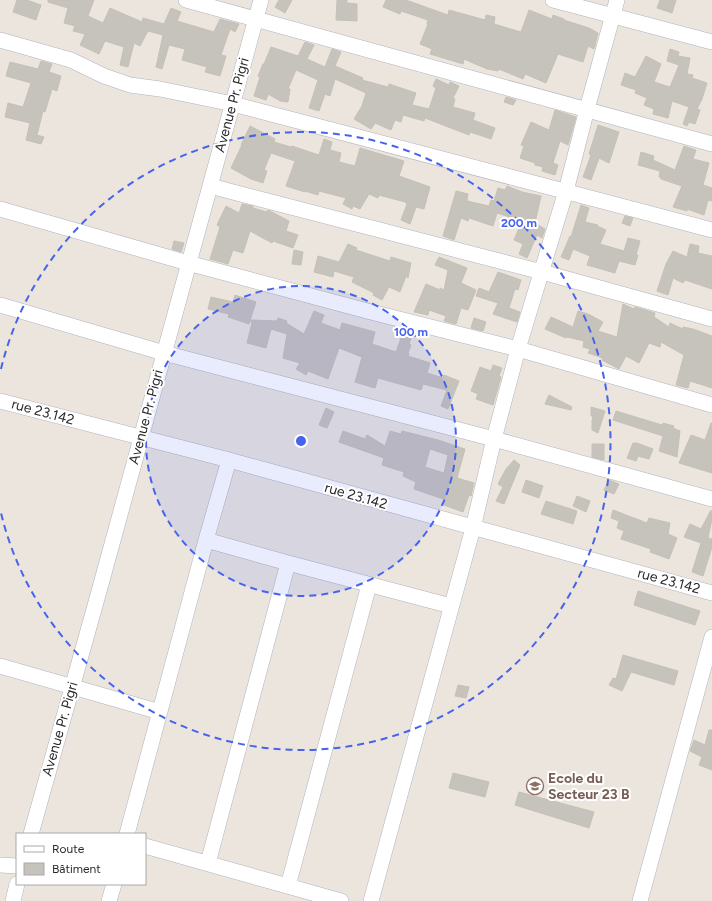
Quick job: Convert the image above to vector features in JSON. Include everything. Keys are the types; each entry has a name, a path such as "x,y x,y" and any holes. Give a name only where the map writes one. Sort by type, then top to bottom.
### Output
{"street":[{"path":"186,0 712,144"},
{"name":"Avenue Pr. Pigri","path":"31,833 261,0"},
{"path":"553,0 712,42"},
{"path":"371,901 450,606 473,528 494,439 518,349 566,191 617,0"},
{"path":"0,40 71,60 104,76 130,85 160,89 233,104 712,230"},
{"path":"210,186 542,272 712,319"},
{"path":"0,209 188,263 518,349 712,405"},
{"path":"0,305 164,353 494,439 712,499"},
{"name":"rue 23.142","path":"0,401 230,460 712,593"},
{"path":"127,833 206,540 230,460"},
{"path":"206,540 450,606"},
{"path":"208,863 288,563"},
{"path":"288,886 369,585"},
{"path":"640,901 712,637"},
{"path":"0,666 160,712"},
{"path":"146,846 341,901"},
{"path":"0,865 16,866"},
{"path":"12,901 17,885"},
{"path":"109,901 114,885"}],"building":[{"path":"17,0 27,0 41,5 36,20 13,12"},
{"path":"48,0 94,0 88,16 103,23 110,8 142,22 143,18 164,24 171,8 181,12 177,21 214,32 220,19 239,24 235,32 230,29 221,55 226,56 220,76 205,72 207,67 182,60 185,49 169,45 162,69 156,67 163,35 148,31 140,46 134,43 128,67 120,65 124,47 105,41 99,54 80,45 85,34 73,31 75,26 64,23 68,8 48,2"},
{"path":"279,0 292,0 285,13 275,7"},
{"path":"337,0 347,0 347,3 357,4 357,21 336,20"},
{"path":"386,0 406,0 448,15 449,10 485,20 486,15 495,17 494,24 521,32 529,10 552,19 553,15 589,28 598,33 594,49 588,46 583,62 558,54 546,83 525,74 523,79 499,69 498,71 487,69 464,59 463,64 430,54 432,49 420,44 428,24 428,20 401,11 400,14 383,7"},
{"path":"660,0 676,0 672,13 657,8"},
{"path":"305,42 314,45 307,59 325,67 332,49 341,52 335,66 363,78 362,80 388,87 389,84 416,93 412,105 429,109 436,88 433,86 436,79 449,85 450,82 459,86 453,98 455,99 453,107 475,113 473,120 495,128 491,139 470,132 469,135 425,118 424,121 403,115 401,122 395,120 391,130 375,123 371,129 354,119 362,106 366,93 335,79 330,96 325,94 319,111 309,108 318,80 296,70 288,89 290,89 288,102 280,101 268,94 266,100 254,96 260,77 258,76 271,47 298,56"},
{"path":"670,49 679,52 678,56 690,58 687,74 693,75 692,78 707,83 697,109 700,110 695,124 689,122 687,126 683,124 689,107 672,101 668,118 653,114 654,109 644,105 647,98 635,93 636,90 621,85 625,73 635,77 646,56 661,64 654,82 670,87 679,65 667,61"},
{"path":"41,61 52,64 49,72 61,76 57,91 52,89 45,112 43,111 37,135 44,137 41,144 26,140 30,123 5,117 8,103 23,107 31,83 6,76 10,62 38,69"},
{"path":"506,97 516,100 513,105 504,102"},
{"path":"555,110 576,117 568,145 560,141 553,163 558,165 555,175 542,171 543,167 520,158 524,146 521,145 531,122 549,130"},
{"path":"598,125 619,132 609,163 599,158 591,180 583,177 591,155 589,154"},
{"path":"250,126 275,139 274,142 319,155 324,139 332,142 330,150 341,153 339,162 355,166 360,148 404,161 399,176 430,187 424,209 416,207 410,224 401,220 407,204 405,202 379,195 378,198 369,194 360,209 353,206 352,209 343,204 346,198 319,191 318,195 286,186 295,161 271,153 264,170 267,171 263,183 251,179 231,168"},
{"path":"684,146 696,150 693,159 709,163 703,185 712,188 712,201 708,200 704,215 687,209 687,211 673,207 682,186 661,179 659,177 660,171 638,165 641,152 654,156 653,160 675,170"},
{"path":"507,186 522,192 541,196 535,223 545,229 542,238 537,235 527,258 519,254 523,244 514,240 522,221 497,213 493,226 469,218 468,221 461,218 454,240 443,236 456,191 468,194 467,201 489,206 491,200 494,201 498,188 505,190"},
{"path":"242,204 253,206 253,208 267,212 268,210 289,221 286,231 298,235 293,248 273,241 272,243 250,231 243,253 233,250 228,264 210,259 220,227 217,225 226,206 239,213"},
{"path":"581,205 589,208 585,222 598,225 597,226 606,230 600,244 624,251 628,238 640,241 635,265 619,261 615,273 587,265 590,256 573,249 569,260 561,257 570,236 571,237"},
{"path":"625,216 633,218 630,226 622,223"},
{"path":"174,241 184,243 181,252 172,249"},
{"path":"348,244 357,248 356,250 390,261 391,257 411,263 408,278 406,276 400,292 389,287 382,300 373,295 374,293 352,282 354,277 334,271 333,277 314,272 318,256 339,262"},
{"path":"690,244 699,246 698,253 712,256 712,289 685,280 683,283 673,278 668,295 657,291 666,264 673,251 687,257"},
{"path":"294,250 303,252 301,265 292,264"},
{"path":"439,257 467,268 461,283 476,290 468,310 461,308 456,324 444,321 446,316 429,310 428,315 414,312 426,284 440,290 440,288 444,290 448,270 435,265"},
{"path":"498,272 521,280 518,290 515,289 509,308 520,312 517,322 493,314 498,303 476,296 479,288 489,292"},
{"path":"235,295 256,302 249,324 228,317 229,314 208,309 211,297 233,302"},
{"path":"623,304 634,309 635,307 655,313 654,317 669,327 670,323 683,329 683,327 693,329 712,336 712,388 690,381 688,388 676,385 684,355 661,342 660,347 649,343 639,363 626,356 619,369 602,360 603,358 588,353 590,349 583,347 584,341 566,338 545,329 551,317 573,327 578,311 588,314 603,322 598,331 617,337"},
{"path":"314,311 324,315 321,323 340,330 342,323 375,332 372,344 396,352 402,335 411,338 408,356 430,363 427,373 443,378 444,375 459,381 448,409 441,406 447,390 423,384 421,390 378,378 375,388 355,382 362,357 339,348 328,379 308,371 306,375 296,369 300,363 283,358 287,334 271,329 266,348 247,343 252,323 251,320 277,321 278,318 287,321 286,323 304,334"},
{"path":"474,318 486,322 483,331 471,328"},
{"path":"493,365 502,368 493,405 476,399 478,394 471,391 480,367 491,371"},
{"path":"549,395 572,407 571,410 545,404"},
{"path":"591,407 605,411 598,433 592,430 593,416 591,416"},
{"path":"326,408 334,412 327,428 319,425"},
{"path":"616,411 662,425 663,423 674,426 673,428 680,431 677,457 659,451 663,436 613,420"},
{"path":"711,423 712,473 679,463 691,435 705,440"},
{"path":"343,431 365,439 367,435 385,446 390,431 401,434 402,431 438,440 465,449 457,478 474,483 471,496 469,495 463,512 444,505 446,500 414,489 416,482 403,476 404,472 382,465 384,458 339,442","holes":["430,449 448,455 444,473 425,467"]},
{"path":"633,443 653,449 649,459 638,456 636,461 627,458"},
{"path":"592,444 604,444 604,460 592,457"},
{"path":"514,460 520,465 504,504 496,501 503,487 498,484 506,469"},
{"path":"526,480 543,486 539,498 522,492"},
{"path":"609,480 619,484 614,494 604,490"},
{"path":"577,496 590,501 586,512 573,506"},
{"path":"546,501 577,511 573,524 541,514"},
{"path":"613,510 647,523 649,518 670,523 668,534 677,538 669,559 650,552 651,549 621,539 624,531 617,528 619,521 611,518"},
{"path":"711,510 712,519 708,538 712,539 712,547 703,576 692,572 701,543 684,537 690,524 701,529"},
{"path":"638,591 700,611 695,625 634,605"},
{"path":"623,655 678,671 674,685 631,672 622,691 609,685 613,678 616,679"},
{"path":"458,685 469,687 466,698 455,696"},
{"path":"709,730 712,730 712,770 699,765 702,757 690,751 694,740 705,745"},
{"path":"453,773 489,782 485,797 449,788"},
{"path":"519,792 594,812 589,828 515,805"}],"place":[{"name":"Ecole du Secteur 23 B","path":"535,786"}]}
